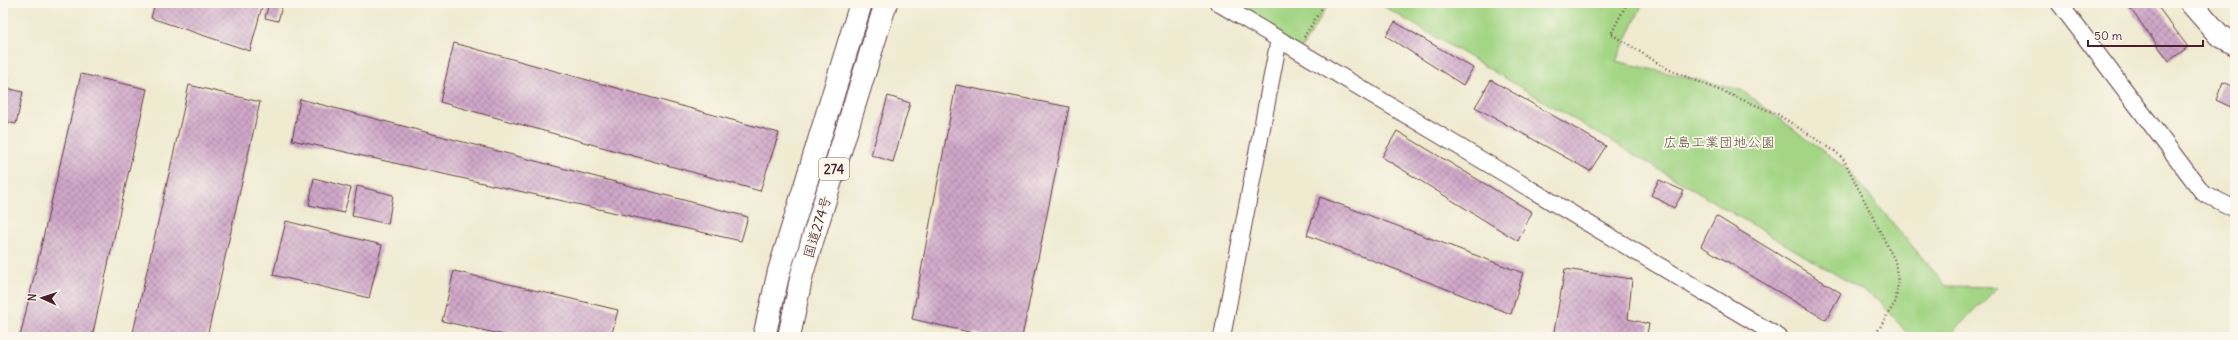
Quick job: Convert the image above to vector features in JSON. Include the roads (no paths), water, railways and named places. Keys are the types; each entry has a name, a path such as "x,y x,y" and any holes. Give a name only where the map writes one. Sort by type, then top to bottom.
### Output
{"main road":[{"name":"国道274号","path":"764,337 779,271 860,3"},
{"name":"国道274号","path":"789,337 802,274 886,3"},
{"path":"2191,3 2219,35 2235,44"}],"street":[{"path":"1218,3 1779,337"},
{"path":"2059,3 2203,193 2235,209"},
{"path":"1222,337 1279,39"}],"park label":[{"name":"広島工業団地公園","path":"1719,142"}]}
